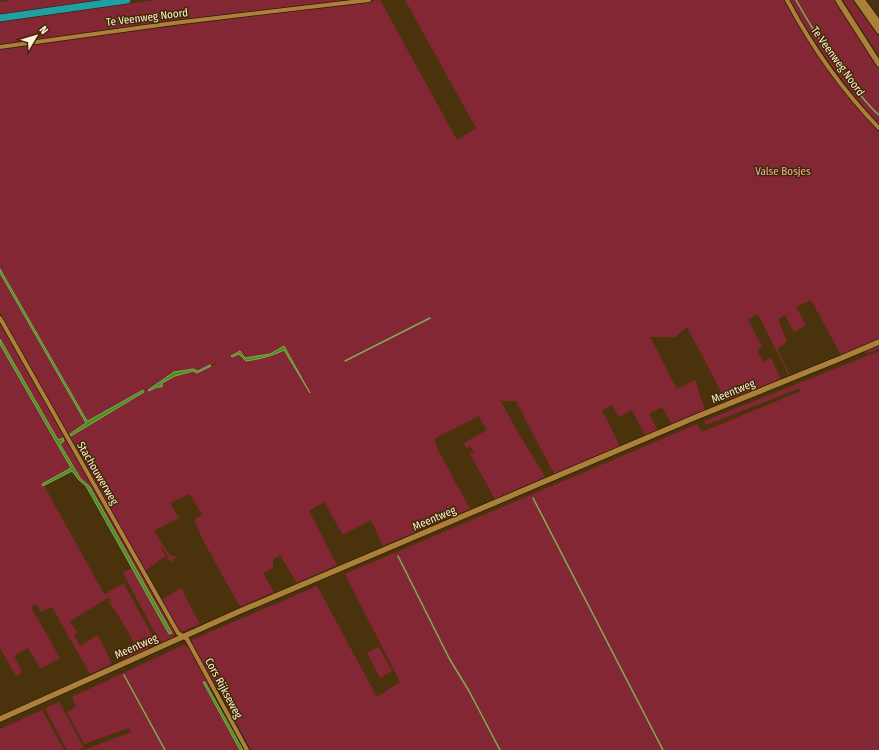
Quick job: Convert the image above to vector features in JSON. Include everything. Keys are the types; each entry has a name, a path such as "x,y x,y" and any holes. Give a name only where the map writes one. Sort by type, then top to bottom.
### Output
{"highway":[{"path":"0,18 127,0"}],"street":[{"name":"Te Veenweg Noord","path":"0,47 158,25 369,0"},
{"name":"Te Veenweg Noord","path":"787,0 807,36 831,70 879,128"},
{"path":"838,0 879,64"},
{"path":"857,0 879,31"},
{"path":"862,0 879,23"},
{"name":"Stachouwerweg","path":"0,318 178,633 183,636"},
{"name":"Meentweg","path":"0,719 183,636 696,417 879,342"},
{"name":"Cors Rijkseweg","path":"183,636 187,639 246,750"}],"green space":[{"path":"13,0 102,0 0,15 0,2"},
{"path":"156,0 359,0 253,11 0,46 0,22"},
{"name":"Valse Bosjes","path":"380,0 457,140 476,128 405,0 786,0 813,49 861,112 879,132 879,349 866,354 862,347 841,355 811,300 796,307 806,325 794,332 785,315 778,319 787,342 777,349 790,375 789,376 758,314 748,319 762,347 757,350 764,362 771,358 781,379 726,401 687,327 675,337 650,337 677,389 695,380 705,410 672,424 662,407 649,414 658,430 645,435 632,410 619,417 612,405 602,410 620,446 554,474 516,401 501,401 545,477 495,499 470,454 474,452 470,446 466,448 464,443 487,430 479,416 434,439 438,450 470,509 383,546 371,520 343,535 324,502 309,511 337,565 297,583 280,555 273,560 273,568 263,573 274,592 240,607 204,542 194,520 202,515 190,494 170,503 179,518 154,531 170,555 177,558 173,559 172,563 166,557 169,558 162,546 161,547 166,556 145,571 0,313 0,273 86,424 70,434 115,410 144,392 143,390 86,421 0,269 0,49 95,34","holes":["284,346 308,390 284,350 266,357 246,361 239,354 248,358 261,356","217,362 197,373 193,371 179,374 166,380 159,387 148,389 174,372 193,369 198,371"]},
{"path":"789,0 837,0 879,68 879,125 831,65"},
{"path":"843,0 852,0 879,37 879,56"},
{"path":"0,321 172,626 175,634 170,640 162,642 157,637 123,573 132,568 169,634 171,633 90,487 80,478 60,443 64,441 62,438 58,440 0,339"},
{"path":"0,344 71,469 43,484 103,592 105,594 124,584 157,644 119,662 135,652 135,648 125,627 109,602 112,600 108,598 70,621 77,633 74,635 80,646 98,635 112,664 90,674 52,607 41,612 37,604 31,607 60,658 41,669 28,648 14,656 22,672 16,676 0,648"},
{"path":"879,351 879,750 251,750 216,685 209,689 205,682 203,683 240,750 84,750 131,732 129,728 84,744 67,712 76,707 72,697 185,644 186,647 193,645 191,640 317,586 377,697 400,682 345,574 697,424 702,432 801,391 800,388 706,425 704,421"},
{"path":"181,588 200,624 181,632 178,630 161,600"},
{"path":"379,647 392,671 380,678 367,653"},
{"path":"59,702 84,748 78,750 67,750 45,708"},
{"path":"42,710 64,750 0,750 0,729"}],"shaded area":[{"path":"0,269 87,421 143,390 144,392 71,436 70,434 86,423 0,273"},
{"path":"0,339 58,440 63,438 64,441 60,444 80,478 90,487 172,633 169,634 86,486 72,471 43,486 42,484 71,468 0,344"},
{"path":"284,346 310,393 284,350 266,357 246,361 239,354 232,357 231,356 240,351 245,358 270,354"},
{"path":"210,365 211,366 197,373 193,371 175,376 162,383 162,387 148,390 174,372 193,369 198,371"},
{"path":"203,682 205,682 243,750 240,750"}],"waterway":[{"path":"796,0 818,38 852,86 879,115"},
{"path":"345,361 430,318"},
{"path":"533,498 663,750"},
{"path":"398,556 449,658 469,691 500,750"},
{"path":"124,675 165,750"}]}
